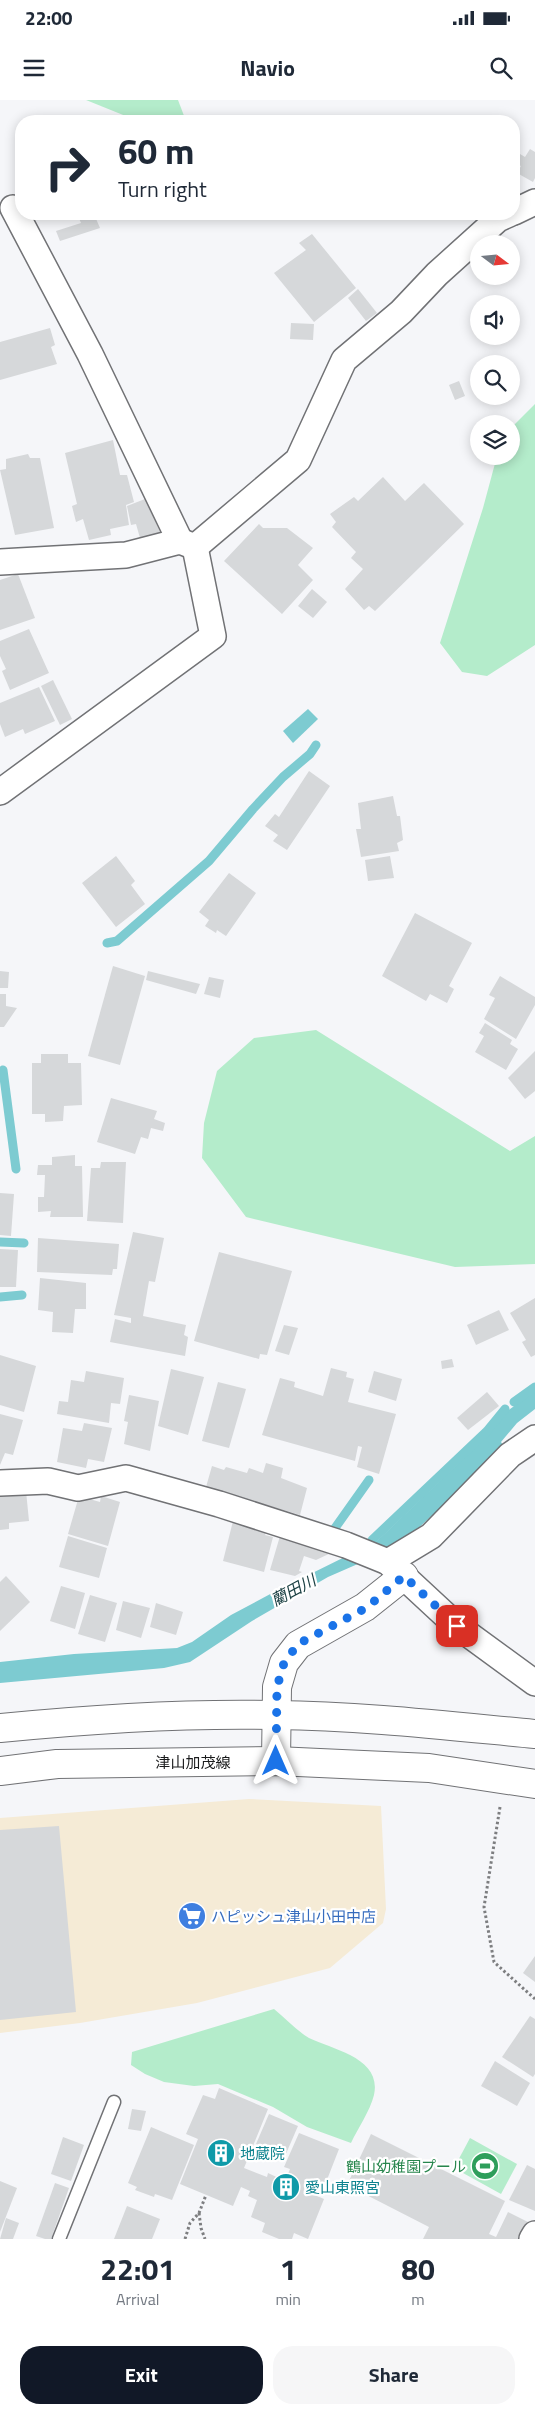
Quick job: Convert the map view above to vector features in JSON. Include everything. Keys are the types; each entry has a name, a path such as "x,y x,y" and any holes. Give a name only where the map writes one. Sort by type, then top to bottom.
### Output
{"main road":[{"path":"276,1761 277,1687 284,1663 298,1644 366,1608 396,1569"},
{"path":"0,1728 157,1716 276,1715 427,1724 535,1734"},
{"name":"津山加茂線","path":"0,1771 57,1764 276,1761 429,1768 535,1784"}],"street":[{"path":"520,209 535,202"},
{"path":"13,208 15,212"},
{"path":"0,792 213,636 188,544 19,220"},
{"path":"0,562 126,555 188,544 298,460 344,360 402,312 437,274 497,220"},
{"path":"396,1569 431,1536 510,1454 535,1438"},
{"path":"0,1482 48,1481 78,1488 126,1478 228,1506 346,1544 396,1569 457,1626 535,1683"},
{"path":"532,2239 535,2234"}],"lane":[{"path":"59,2239 114,2102"}],"path":[{"path":"500,1806 484,1908 494,1962 535,1999"},
{"path":"186,2239 190,2223 199,2213 206,2195"},
{"path":"199,2213 205,2239"}],"shaded area":[{"name":"ハピッシュ津山小田中店","path":"249,1799 381,1806 386,1909 383,1923 330,1968 197,2003 80,2023 0,2033 0,1818"}],"green space":[{"path":"86,100 178,100 184,115 123,115"},
{"path":"535,404 535,645 487,676 462,672 440,643 483,508 495,465 520,465 520,419"},
{"path":"316,1030 510,1151 535,1136 535,1264 455,1267 246,1217 202,1158 204,1123 217,1071 254,1038"},
{"path":"274,2009 309,2038 354,2057 371,2072 375,2082 374,2095 351,2143 307,2127 273,2107 218,2084 194,2086 164,2082 145,2074 131,2065 132,2052"},
{"name":"鶴山幼稚園プール","path":"470,2138 517,2164 501,2194 454,2168"}],"water":[{"path":"308,709 318,719 293,743 283,731"},
{"name":"藺田川","path":"535,1391 535,1409 517,1423 501,1442 505,1448 399,1546 328,1577 252,1621 190,1662 164,1668 0,1683 0,1662 74,1654 177,1648 192,1642 231,1615 377,1541 488,1435 506,1412"}],"building":[{"path":"530,149 535,152 535,178 533,182 520,175 520,154 525,157"},
{"path":"80,220 97,220 100,228 60,241 56,231 81,223"},
{"path":"312,234 356,288 314,322 274,273 306,250 299,243"},
{"path":"358,289 377,313 366,321 348,298"},
{"path":"291,323 314,324 313,340 290,339"},
{"path":"50,328 55,345 51,347 57,364 0,380 0,342"},
{"path":"459,381 465,396 455,400 449,385"},
{"path":"113,440 120,475 127,475 134,502 126,505 129,525 110,529 111,535 89,540 83,519 76,522 72,506 77,504 65,453"},
{"path":"28,454 30,458 40,458 54,528 15,535 0,470 6,469 6,459"},
{"path":"383,477 405,501 424,483 464,524 375,611 369,606 364,610 345,589 363,569 351,558 356,552 332,527 336,522 330,514 354,497 358,501"},
{"path":"145,499 161,534 140,538 136,524 131,525 127,506"},
{"path":"259,524 263,528 287,528 313,548 298,565 313,580 282,614 224,561"},
{"path":"18,574 35,618 0,630 0,580"},
{"path":"312,589 327,602 313,618 298,606"},
{"path":"29,629 49,673 10,690 2,671 6,669 0,656 0,641"},
{"path":"53,680 72,719 60,725 41,686"},
{"path":"39,687 55,721 25,734 23,729 5,737 0,724 0,703"},
{"path":"309,771 330,786 287,850 273,841 278,835 265,826 275,814 279,817"},
{"path":"393,796 397,816 400,816 403,840 397,843 399,851 361,857 356,829 361,829 358,803"},
{"path":"116,856 135,881 131,885 145,904 116,927 82,883"},
{"path":"390,856 394,878 368,881 365,860"},
{"path":"229,873 256,893 226,936 217,930 216,933 205,926 209,920 199,912"},
{"path":"415,913 472,943 449,986 454,989 447,1003 430,994 426,1001 382,976"},
{"path":"113,966 145,976 120,1065 88,1056"},
{"path":"0,971 9,972 8,988 0,988"},
{"path":"148,971 200,984 196,994 146,980"},
{"path":"500,976 535,997 535,1005 516,1039 484,1019 495,998 489,995"},
{"path":"209,977 224,980 220,998 204,994"},
{"path":"0,994 6,994 6,1006 17,1008 4,1027 0,1027"},
{"path":"485,1023 512,1040 510,1044 518,1049 506,1070 475,1052 484,1036 479,1033"},
{"path":"535,1051 535,1091 525,1099 508,1078"},
{"path":"41,1054 68,1054 68,1063 81,1063 82,1105 64,1106 63,1121 45,1122 45,1114 32,1114 32,1063 41,1063"},
{"path":"111,1098 157,1111 154,1119 165,1123 163,1131 151,1128 148,1139 141,1137 135,1154 97,1142"},
{"path":"75,1155 75,1166 82,1166 83,1217 50,1217 51,1211 38,1212 38,1197 44,1197 45,1175 37,1175 38,1165 52,1165 52,1157"},
{"path":"101,1162 126,1162 123,1223 87,1221 91,1168 100,1168"},
{"path":"0,1193 14,1194 11,1236 0,1235"},
{"path":"133,1232 164,1238 155,1282 149,1281 143,1316 186,1325 184,1335 188,1337 185,1356 110,1342 115,1319 131,1323 131,1318 114,1315"},
{"path":"38,1238 119,1244 117,1269 113,1269 112,1275 37,1272"},
{"path":"0,1249 18,1250 16,1287 0,1287"},
{"path":"219,1252 292,1271 267,1355 260,1354 259,1359 194,1341"},
{"path":"40,1278 86,1283 86,1309 75,1309 73,1333 52,1332 53,1312 38,1310"},
{"path":"535,1298 535,1355 531,1357 522,1342 526,1340 510,1313"},
{"path":"499,1310 509,1330 476,1345 467,1325"},
{"path":"284,1325 298,1328 289,1355 275,1351"},
{"path":"0,1355 36,1366 24,1412 0,1405"},
{"path":"452,1359 454,1367 442,1369 441,1361"},
{"path":"331,1368 347,1372 346,1377 354,1379 348,1402 396,1414 379,1474 357,1467 362,1447 358,1446 355,1461 262,1435 280,1378 295,1382 294,1387 323,1396"},
{"path":"171,1369 204,1377 188,1435 158,1426"},
{"path":"86,1371 124,1378 120,1404 111,1403 109,1423 57,1414 59,1401 68,1402 71,1380 84,1382"},
{"path":"374,1371 402,1379 396,1401 368,1392"},
{"path":"218,1382 246,1389 229,1448 202,1441"},
{"path":"487,1392 499,1406 468,1430 457,1418"},
{"path":"129,1395 159,1401 150,1451 124,1444 128,1422 124,1421"},
{"path":"0,1414 23,1420 13,1455 5,1453 0,1465"},
{"path":"84,1423 112,1428 104,1462 88,1459 86,1468 57,1462 63,1428 82,1431"},
{"path":"266,1463 283,1468 281,1478 307,1488 300,1515 206,1487 212,1466 224,1470 226,1467 247,1473 249,1468 263,1473"},
{"path":"26,1491 29,1521 9,1523 9,1529 0,1530 0,1493"},
{"path":"79,1496 100,1502 101,1496 120,1502 108,1546 68,1534"},
{"path":"233,1521 267,1530 265,1535 273,1537 264,1572 223,1561"},
{"path":"68,1536 107,1548 99,1578 59,1567"},
{"path":"280,1536 333,1552 316,1560 304,1556 299,1571 302,1572 295,1576 270,1570"},
{"path":"6,1576 30,1602 0,1631 0,1582"},
{"path":"61,1586 85,1593 75,1629 50,1621"},
{"path":"90,1595 117,1603 105,1642 78,1634"},
{"path":"123,1601 150,1608 141,1638 116,1630"},
{"path":"156,1603 183,1612 176,1635 150,1627"},
{"path":"59,1826 76,2012 0,2020 0,1830"},
{"path":"535,1956 535,1982 523,1973"},
{"path":"530,2016 535,2019 535,2074 533,2077 502,2057"},
{"path":"495,2061 530,2083 517,2106 481,2086"},
{"path":"219,2088 268,2109 244,2168 267,2177 268,2173 285,2181 290,2169 284,2167 299,2133 339,2149 323,2190 311,2185 308,2192 324,2199 308,2239 294,2233 292,2239 279,2239 262,2232 265,2223 251,2217 257,2200 248,2196 250,2191 241,2187 233,2206 180,2184 198,2139 186,2134 203,2095 215,2099"},
{"path":"132,2109 146,2111 141,2131 128,2129"},
{"path":"269,2114 298,2126 285,2156 256,2144"},
{"path":"151,2127 194,2145 172,2200 155,2194 154,2197 135,2190 137,2187 128,2183"},
{"path":"371,2134 505,2201 489,2234 496,2237 508,2212 528,2222 519,2239 423,2239 429,2227 347,2185"},
{"path":"63,2137 84,2145 71,2181 51,2174"},
{"path":"527,2165 535,2169 535,2211 509,2200"},
{"path":"0,2181 17,2188 0,2232"},
{"path":"55,2183 69,2188 51,2239 45,2239 36,2236"},
{"path":"127,2206 160,2219 152,2239 114,2239"},
{"path":"6,2218 19,2223 13,2239 0,2239"}],"waterway":[{"path":"107,943 117,941 209,861 253,809 283,777 310,754 316,745"},
{"path":"3,1070 16,1169"},
{"path":"0,1242 24,1243"},
{"path":"0,1297 22,1295"},
{"path":"514,1402 535,1387"},
{"path":"372,1540 487,1431 505,1409"},
{"path":"335,1528 369,1480"}],"place":[{"name":"ハピッシュ津山小田中店","path":"192,1916"},
{"name":"地蔵院","path":"221,2153"},
{"name":"鶴山幼稚園プール","path":"485,2166"},
{"name":"愛山東照宮","path":"286,2187"}],"route":[{"path":"276,1761 277,1687 284,1663 298,1644 366,1608 404,1576 457,1626"}]}
